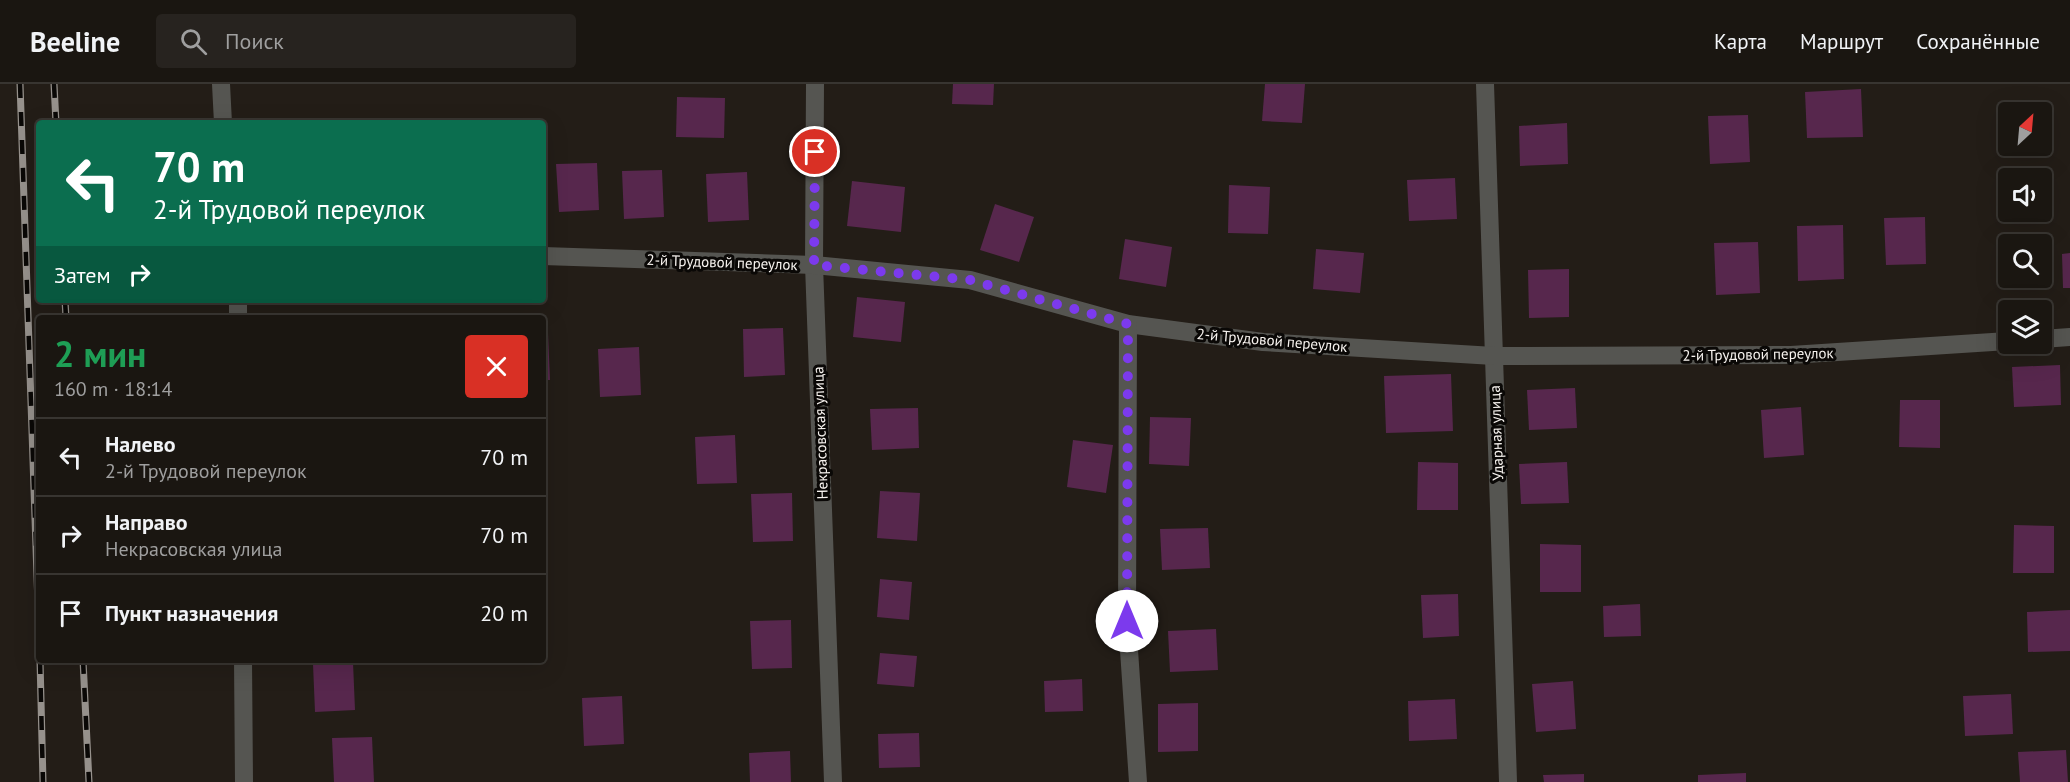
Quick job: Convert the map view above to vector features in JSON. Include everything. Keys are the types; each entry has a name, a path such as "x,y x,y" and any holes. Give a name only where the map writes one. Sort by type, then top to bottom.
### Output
{"street":[{"path":"221,84 223,120"},
{"name":"Некрасовская улица","path":"815,84 814,265 833,782"},
{"name":"Ударная улица","path":"1485,84 1509,782"},
{"name":"2-й Трудовой переулок","path":"546,256 814,265 970,280 1128,324 1263,342 1494,356 1791,355 1998,342"},
{"path":"1128,324 1127,621 1138,782"},
{"path":"2052,338 2070,337"},
{"path":"243,663 244,782"}],"building":[{"path":"953,84 994,84 993,105 952,104"},
{"path":"1265,84 1305,84 1302,123 1262,121"},
{"path":"1861,89 1863,137 1807,138 1805,92"},
{"path":"677,97 725,98 724,138 676,137"},
{"path":"1748,115 1750,162 1710,164 1708,116"},
{"path":"1567,123 1568,164 1520,166 1519,126"},
{"path":"597,163 599,210 559,212 556,164"},
{"path":"662,170 664,217 624,219 622,171"},
{"path":"747,172 749,220 708,222 706,174"},
{"path":"1455,178 1457,219 1409,221 1407,180"},
{"path":"852,181 905,187 901,232 847,226"},
{"path":"1229,185 1270,187 1268,234 1228,233"},
{"path":"995,204 1034,217 1019,262 980,250"},
{"path":"1925,217 1926,264 1886,265 1884,218"},
{"path":"1843,225 1844,279 1798,281 1797,226"},
{"path":"1125,239 1172,247 1166,287 1119,279"},
{"path":"1758,242 1760,293 1716,295 1714,243"},
{"path":"1316,249 1364,253 1360,293 1313,289"},
{"path":"2070,253 2070,288 2063,288 2062,254"},
{"path":"1569,269 1569,317 1529,318 1528,270"},
{"path":"857,297 905,302 901,342 853,337"},
{"path":"783,328 785,375 744,377 743,329"},
{"path":"546,333 548,333 550,380 546,380"},
{"path":"639,347 641,395 600,397 598,349"},
{"path":"2060,365 2061,405 2014,407 2012,367"},
{"path":"1451,374 1453,431 1386,433 1384,376"},
{"path":"1575,388 1577,428 1529,430 1527,390"},
{"path":"1900,400 1940,400 1940,448 1899,447"},
{"path":"1801,407 1804,455 1764,458 1761,410"},
{"path":"918,408 919,448 872,450 870,409"},
{"path":"1150,417 1191,418 1189,466 1149,464"},
{"path":"735,435 737,483 697,484 695,437"},
{"path":"1073,440 1113,445 1106,493 1067,487"},
{"path":"1418,462 1458,463 1458,510 1417,510"},
{"path":"1567,462 1569,503 1521,504 1519,464"},
{"path":"880,491 920,493 917,541 877,538"},
{"path":"792,493 793,541 753,542 751,494"},
{"path":"2014,525 2054,526 2054,573 2013,573"},
{"path":"1208,528 1210,568 1162,570 1160,529"},
{"path":"1540,544 1581,545 1581,592 1540,592"},
{"path":"880,579 912,582 909,620 877,617"},
{"path":"1458,594 1459,636 1423,638 1421,595"},
{"path":"1640,604 1641,636 1604,637 1603,606"},
{"path":"2070,610 2070,651 2028,652 2027,612"},
{"path":"791,620 792,668 752,669 750,621"},
{"path":"1216,629 1218,670 1170,672 1168,631"},
{"path":"880,653 917,656 914,687 877,684"},
{"path":"353,663 355,710 315,712 313,664"},
{"path":"1082,679 1083,711 1045,712 1044,681"},
{"path":"1573,681 1576,729 1536,732 1532,684"},
{"path":"2011,694 2013,734 1965,736 1963,696"},
{"path":"622,696 624,744 584,746 582,698"},
{"path":"1455,699 1457,739 1409,741 1408,701"},
{"path":"1198,703 1198,751 1158,752 1158,704"},
{"path":"919,733 920,767 879,768 878,734"},
{"path":"372,737 374,782 334,782 332,738"},
{"path":"2066,750 2068,782 2020,782 2018,752"},
{"path":"790,751 791,782 750,782 749,753"},
{"path":"1746,773 1746,782 1698,782 1698,775"},
{"path":"1584,774 1584,782 1544,782 1543,775"}],"railway":[{"path":"20,84 36,547"},
{"path":"54,84 56,120"},
{"path":"65,303 66,315"},
{"path":"40,663 43,782"},
{"path":"83,663 89,782"}],"route":[{"path":"815,152 814,265 970,280 1128,324 1127,621"}]}
